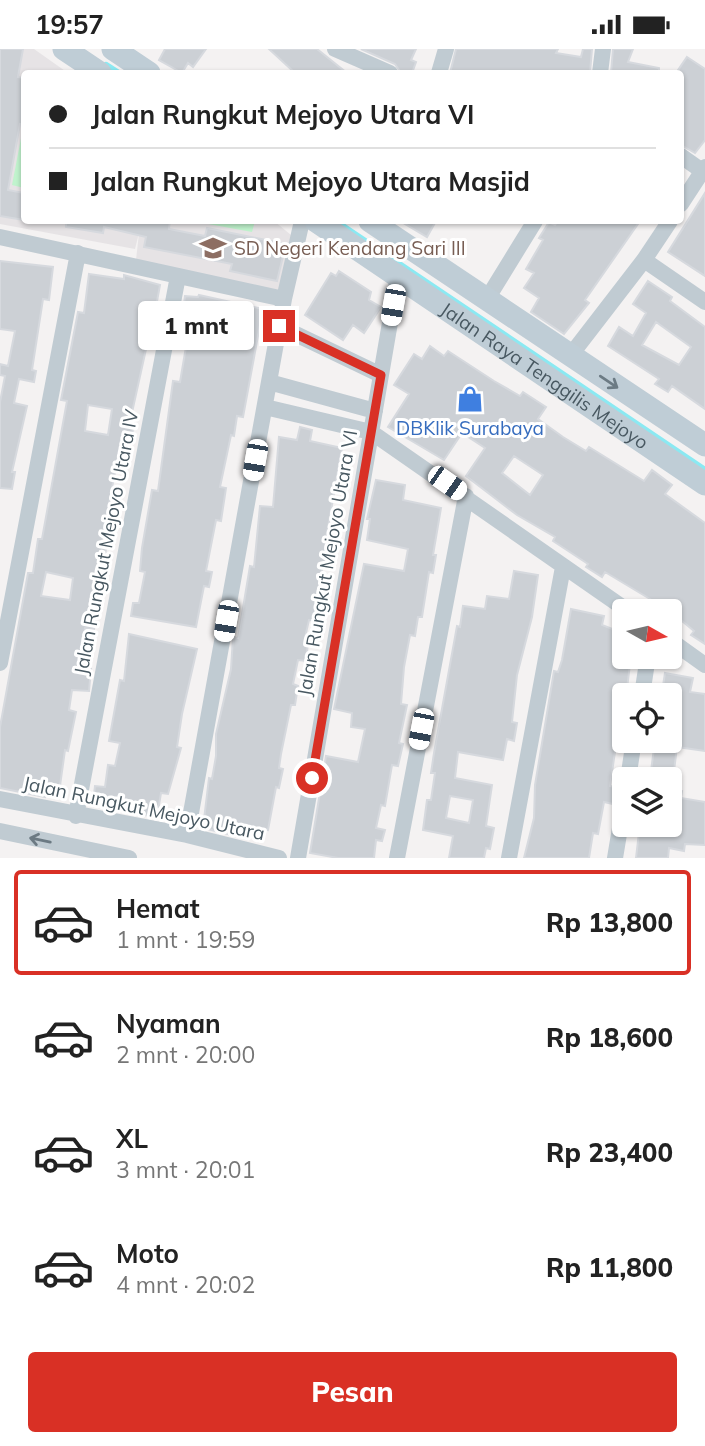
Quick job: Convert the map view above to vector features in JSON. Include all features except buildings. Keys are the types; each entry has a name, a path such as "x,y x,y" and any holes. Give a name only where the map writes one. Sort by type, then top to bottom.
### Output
{"street":[{"path":"64,49 96,70"},
{"path":"335,49 383,70"},
{"path":"440,70 446,49"},
{"path":"600,70 603,49"},
{"path":"119,60 142,70"},
{"path":"684,158 704,170 684,200"},
{"path":"187,835 284,299 301,224"},
{"name":"Jalan Raya Tenggilis Mejoyo","path":"320,224 398,276 501,327 570,356 705,445"},
{"name":"Jalan Raya Tenggilis Mejoyo","path":"374,224 487,299 501,327 705,484"},
{"path":"487,299 533,224"},
{"path":"570,356 644,260 668,224"},
{"path":"0,237 284,299"},
{"path":"0,663 78,253"},
{"path":"644,260 705,302"},
{"name":"Jalan Rungkut Mejoyo Utara IV","path":"76,816 178,276"},
{"name":"Jalan Rungkut Mejoyo Utara VI","path":"298,858 398,276"},
{"path":"279,326 381,375"},
{"path":"269,382 375,411"},
{"path":"265,407 371,432 612,600"},
{"path":"397,858 466,496"},
{"path":"509,858 563,567"},
{"path":"682,649 705,665"},
{"name":"Jalan Rungkut Mejoyo Utara","path":"0,799 76,816 187,835 279,858"},
{"path":"0,831 125,857 128,825"},
{"path":"615,858 618,837"}],"shaded area":[{"path":"0,49 34,49 64,70 21,70 21,224 278,224 291,235 280,291 136,260 139,233 135,249 0,224"}],"green space":[{"path":"21,138 21,187 12,185"},
{"path":"208,224 254,224 252,232"}],"waterway":[{"path":"106,64 115,70"},
{"path":"341,224 705,469"}],"place":[{"name":"SD Negeri Kendang Sari III","path":"213,248"},
{"name":"DBKlik Surabaya","path":"470,399"}],"route":[{"path":"279,326 381,375 312,778"}]}
